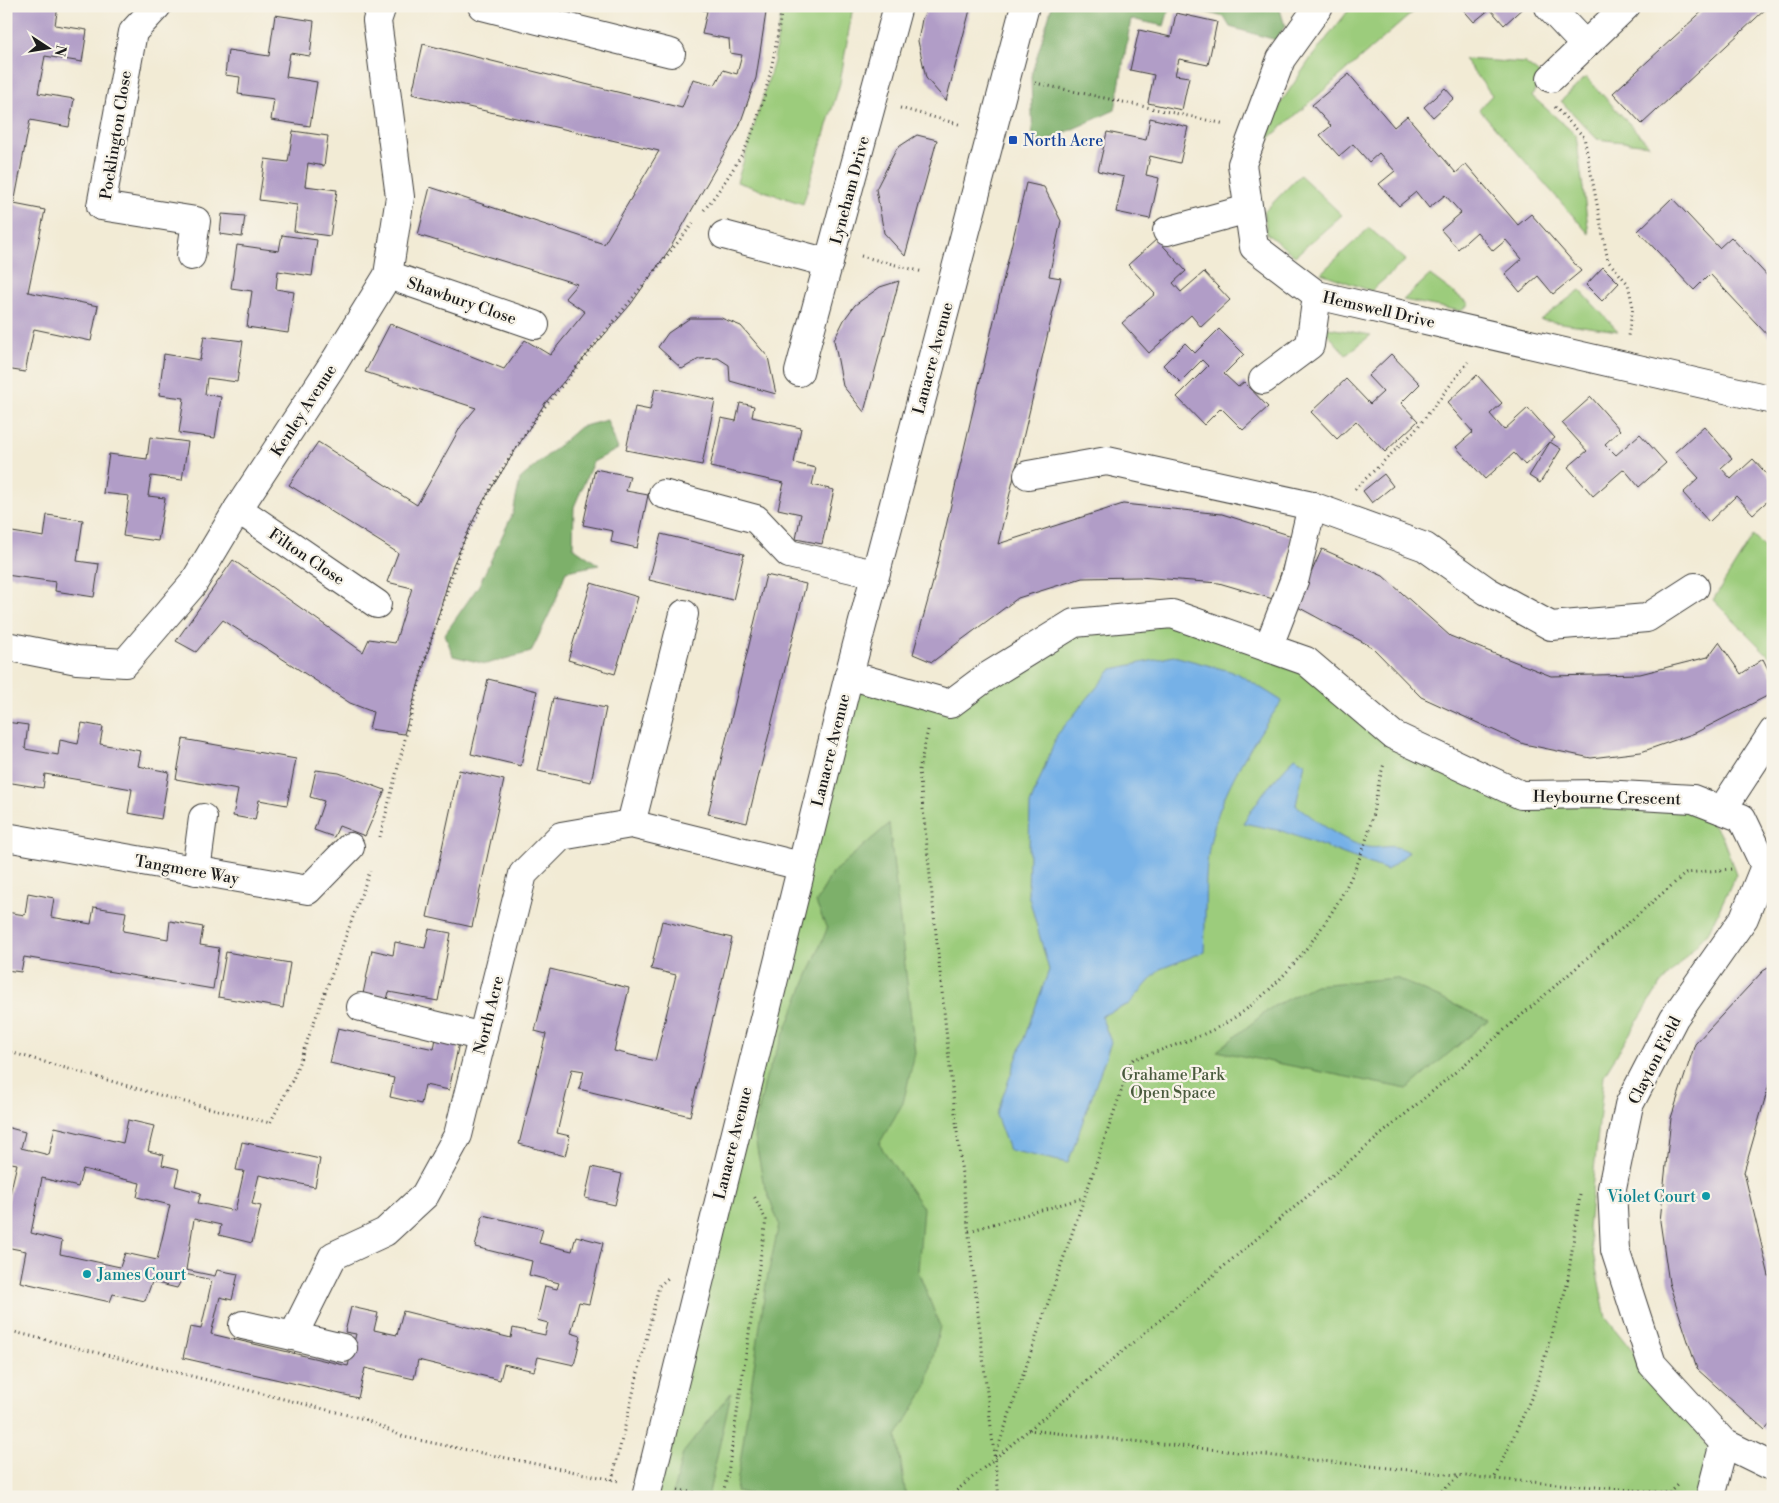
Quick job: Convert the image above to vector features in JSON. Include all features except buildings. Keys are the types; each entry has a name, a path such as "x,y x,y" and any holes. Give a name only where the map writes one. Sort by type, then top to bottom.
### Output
{"street":[{"name":"Pocklington Close","path":"157,6 133,32 101,206 196,222 192,256"},
{"name":"Kenley Avenue","path":"6,646 77,660 125,663 193,584 238,509 335,361 388,275 400,197 378,21 382,6"},
{"path":"482,6 671,53"},
{"name":"Lyneham Drive","path":"799,372 898,6"},
{"name":"Lanacre Avenue","path":"646,1497 874,574 1025,6"},
{"name":"Hemswell Drive","path":"1319,6 1281,59 1242,164 1254,247 1317,295 1773,400"},
{"path":"1551,78 1626,6"},
{"path":"1549,7 1585,45"},
{"path":"1167,231 1248,209"},
{"path":"724,235 831,256"},
{"name":"Shawbury Close","path":"388,275 536,325"},
{"path":"1263,380 1310,345 1317,295"},
{"path":"1028,475 1107,461 1312,506 1425,548 1488,592 1551,626 1647,618 1695,587"},
{"path":"663,494 756,519 789,554 874,574"},
{"path":"1268,648 1295,578 1312,506"},
{"name":"Filton Close","path":"238,509 377,604"},
{"path":"631,824 684,614"},
{"name":"Heybourne Crescent","path":"849,675 950,704 985,678 1074,623 1172,614 1306,661 1393,735 1520,795 1602,794 1693,799 1722,810"},
{"path":"1765,879 1742,818 1722,810 1773,732"},
{"path":"196,871 203,818"},
{"name":"North Acre","path":"293,1336 333,1256 385,1232 425,1195 458,1135 524,874 562,836 631,824 801,866"},
{"name":"Tangmere Way","path":"6,837 308,890 350,847"},
{"name":"Clayton Field","path":"1765,879 1744,918 1674,1018 1629,1105 1612,1188 1615,1250 1652,1364 1724,1443 1773,1467"},
{"path":"361,1007 483,1037"},
{"path":"243,1325 343,1348"},
{"path":"1710,1497 1724,1443"}],"path":[{"path":"378,845 428,653 461,547 493,484 534,420 711,201 751,138 777,43 782,6"},
{"path":"1006,76 1254,131"},
{"path":"1551,78 1542,93 1584,137 1608,260 1628,284 1633,307 1623,366"},
{"path":"873,101 991,133"},
{"path":"831,256 952,280"},
{"path":"1312,506 1353,491 1414,432 1488,335"},
{"path":"934,700 919,770 968,1231 999,1497"},
{"path":"995,1457 1132,1060 1224,1024 1275,985 1322,927 1348,885 1369,831 1379,779"},
{"path":"6,1050 176,1100 270,1123 293,1079 364,890 372,863"},
{"path":"949,1497 1464,1064 1686,872 1765,879"},
{"path":"678,1490 721,1497 728,1473 766,1220 748,1186 725,1173"},
{"path":"1494,1479 1534,1392 1564,1294 1580,1195 1612,1188"},
{"path":"968,1231 1083,1198"},
{"path":"6,1330 364,1419 404,1437 612,1480 630,1412"},
{"path":"1028,1430 1460,1476 1670,1493 1684,1481"},
{"path":"1434,1497 1460,1476"}],"green space":[{"path":"782,6 853,6 840,83 803,204 737,182 774,61"},
{"path":"1052,6 1170,6 1164,26 1131,19 1115,110 1033,147 1031,76"},
{"path":"1184,6 1279,6 1285,26 1276,40 1230,27 1224,17"},
{"path":"1352,6 1420,6 1266,141 1276,110 1311,58"},
{"path":"1464,59 1525,63 1542,76 1532,96 1576,135 1589,234 1479,109 1492,95"},
{"path":"1586,77 1649,145 1597,139 1561,101"},
{"path":"1300,175 1342,215 1295,256 1267,234 1264,212"},
{"path":"1369,228 1406,260 1371,291 1321,273"},
{"path":"1430,275 1469,304 1461,311 1403,300"},
{"path":"1580,290 1618,331 1540,320"},
{"path":"1322,327 1371,335 1346,355"},
{"path":"607,420 618,449 593,462 574,507 573,547 599,565 566,571 556,600 531,652 486,664 453,656 445,634 479,585 513,513 520,479 580,427"},
{"path":"1753,536 1773,556 1773,660 1713,600"},
{"name":"Grahame Park Open Space","path":"1173,611 1304,661 1392,734 1522,798 1690,798 1722,836 1736,874 1709,931 1660,985 1604,1075 1588,1228 1606,1318 1725,1467 1695,1497 646,1497 849,678 949,704 1069,627"},
{"path":"889,824 915,1053 903,1103 879,1144 923,1208 918,1271 940,1326 926,1388 897,1436 906,1497 763,1497 736,1491 766,1284 779,1224 763,1181 754,1132 766,1077 827,929 816,903 832,873"},
{"path":"1396,978 1488,1020 1407,1089 1217,1051 1272,1007 1315,985"},
{"path":"731,1393 708,1497 672,1497 683,1453"}],"water":[{"path":"1174,656 1237,673 1282,701 1246,755 1218,813 1208,855 1204,952 1160,969 1129,1004 1101,1016 1111,1042 1068,1163 1009,1150 996,1115 1049,970 1028,894 1030,804 1057,735 1112,669"},
{"path":"1295,757 1305,763 1296,805 1328,829 1354,843 1369,847 1396,847 1409,852 1387,870 1282,831 1243,823 1264,792"}],"place":[{"name":"North Acre","path":"1013,140"},
{"name":"Violet Court","path":"1706,1196"},
{"name":"James Court","path":"87,1274"}]}
